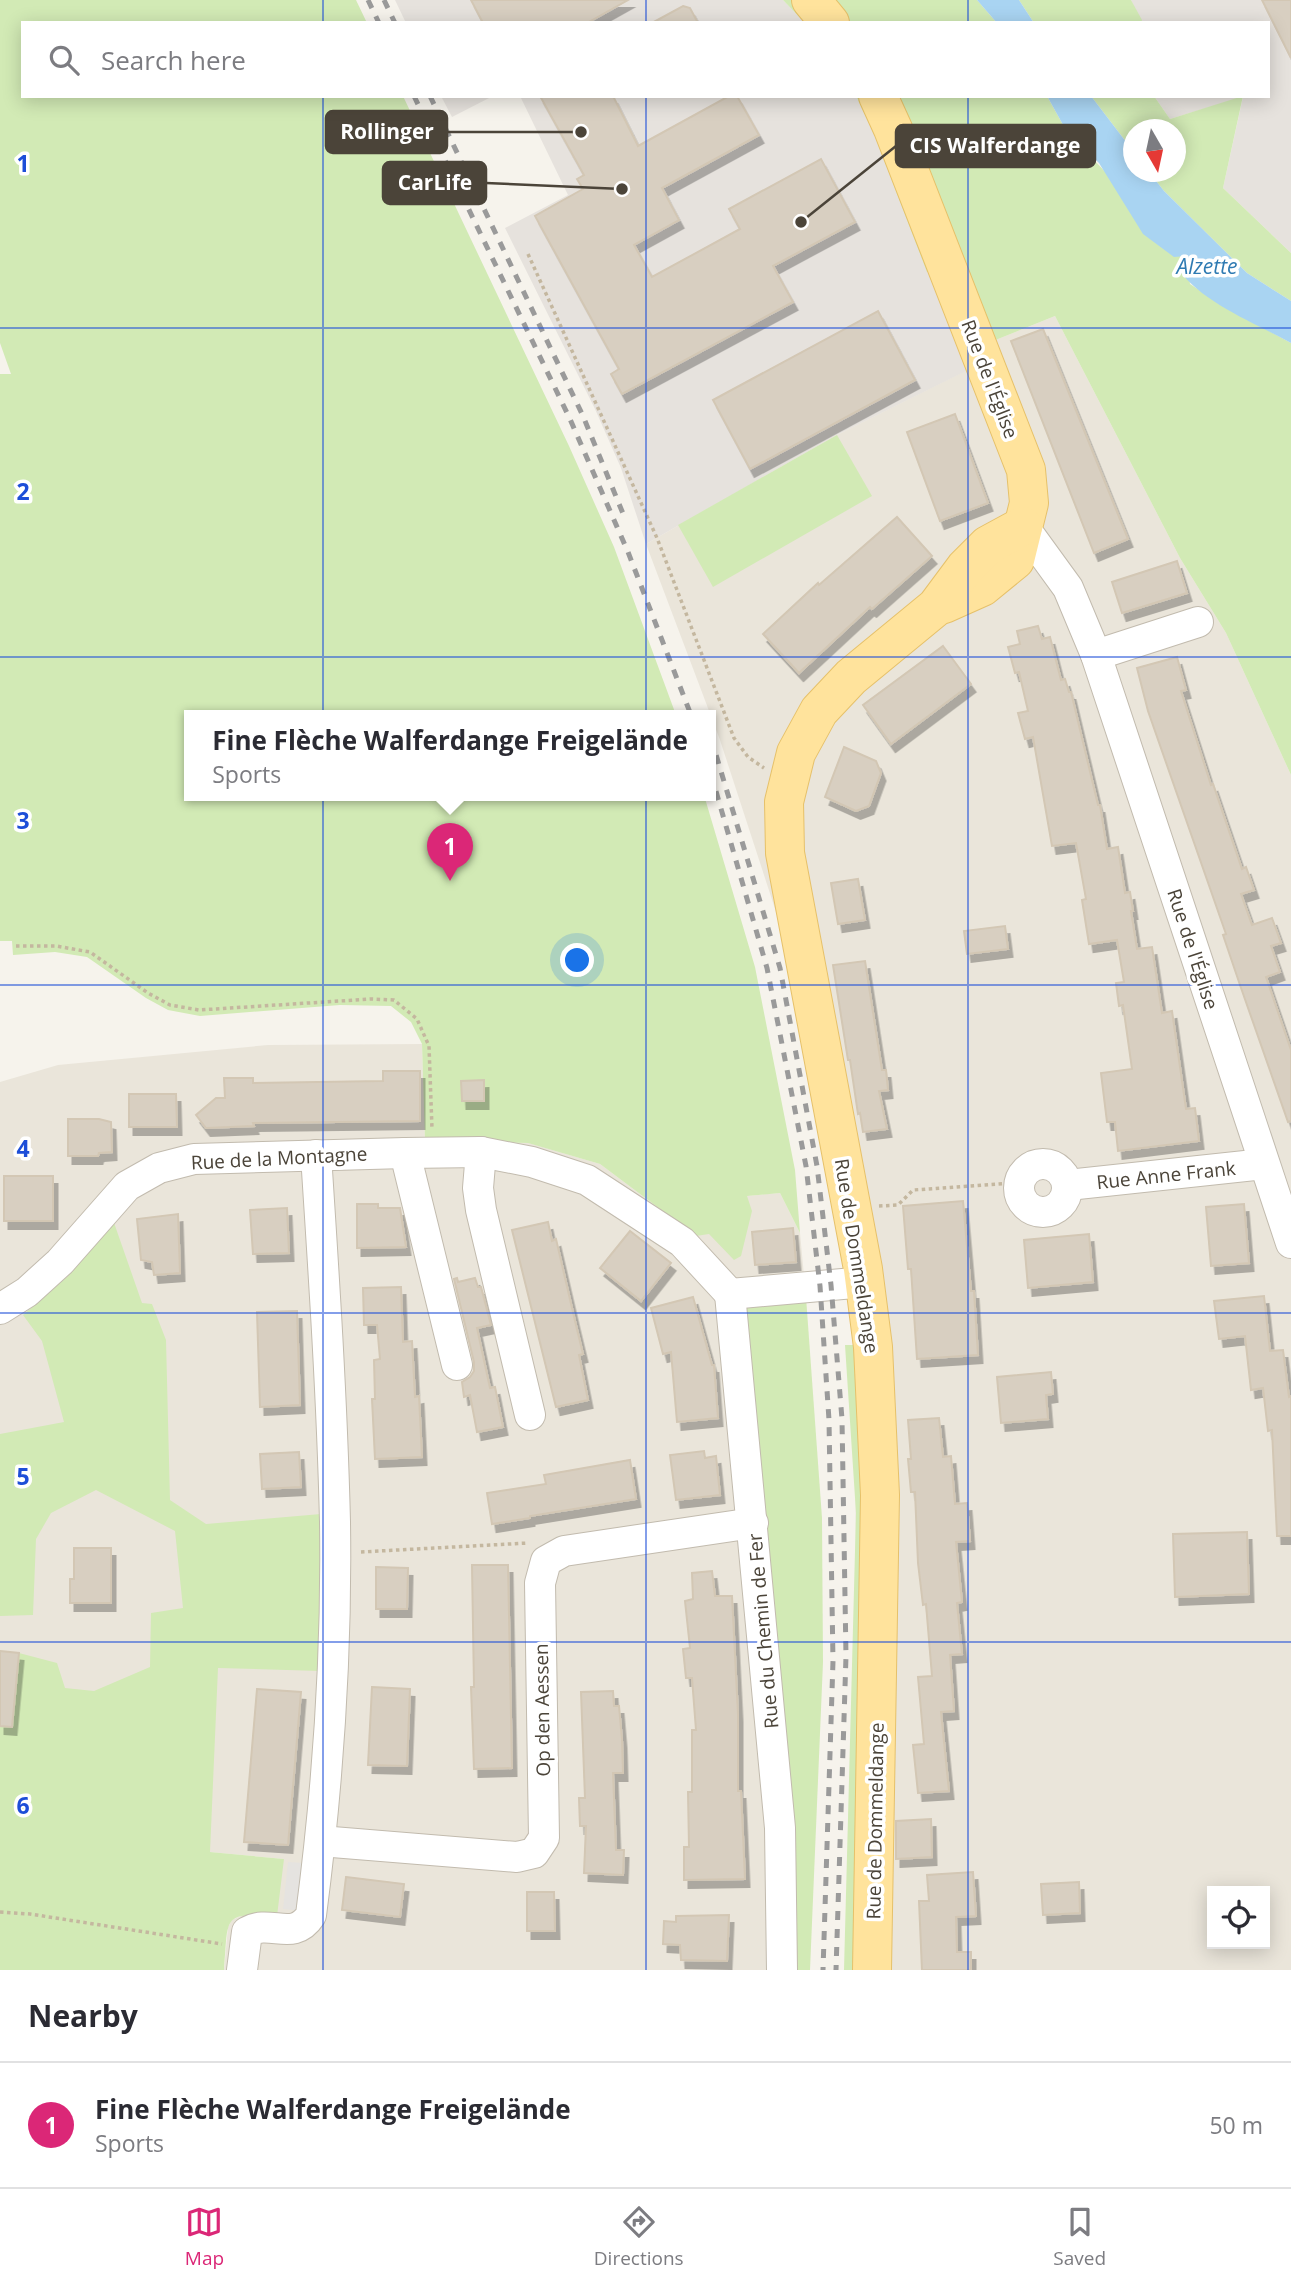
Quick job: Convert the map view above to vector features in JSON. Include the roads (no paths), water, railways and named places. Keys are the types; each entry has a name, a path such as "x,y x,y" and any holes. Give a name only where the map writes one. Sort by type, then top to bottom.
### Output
{"main road":[{"path":"811,0 828,21"},
{"name":"Rue de l'Église","path":"879,98 1026,470 1029,503 1023,526"},
{"name":"Rue de Dommeldange","path":"872,1970 880,1495 873,1347 865,1283 785,853 785,802 796,753 819,710 851,677 936,607 965,568 988,545 1023,526"}],"street":[{"name":"Rue de l'Église","path":"1023,526 1068,588 1096,655 1275,1173 1291,1243"},
{"path":"1096,655 1198,622"},
{"path":"419,1152 457,1365"},
{"name":"Rue de la Montagne","path":"0,1308 27,1292 60,1262 127,1186 159,1168 194,1159 419,1152 481,1152 531,1162 587,1180 682,1242 730,1294"},
{"path":"481,1152 478,1188 481,1210 530,1415"},
{"path":"243,1959 247,1932 256,1927 293,1929 305,1925 311,1914 320,1842 333,1672 335,1554 331,1390 316,1155"},
{"name":"Rue Anne Frank","path":"1068,1185 1275,1173"},
{"path":"730,1294 865,1283"},
{"name":"Rue du Chemin de Fer","path":"730,1294 780,1828 782,1970"},
{"name":"Op den Aessen","path":"320,1842 517,1857 534,1853 544,1838 540,1583 546,1561 564,1551 753,1523"}],"water":[{"path":"977,0 1019,0 1033,21 995,21"},
{"name":"Alzette","path":"1048,98 1093,98 1123,138 1123,182 1157,182 1247,273 1291,301 1291,343 1230,311 1189,282 1179,270 1186,256 1174,257 1143,234 1099,163 1067,132"}],"railway":[{"path":"368,0 378,21"},
{"path":"384,0 394,21"},
{"path":"415,98 570,419 628,552 689,710"},
{"path":"431,98 583,416 624,516"},
{"path":"716,755 780,968 817,1166 831,1285 842,1419 846,1656 836,1970"},
{"path":"716,791 767,968 806,1166 820,1286 829,1420 833,1661 823,1970"}],"place":[{"name":"Rollinger","path":"581,132"},
{"name":"CarLife","path":"622,189"},
{"name":"CIS Walferdange","path":"801,222"},
{"name":"Fine Flèche Walferdange Freigelände","path":"450,881"}]}
